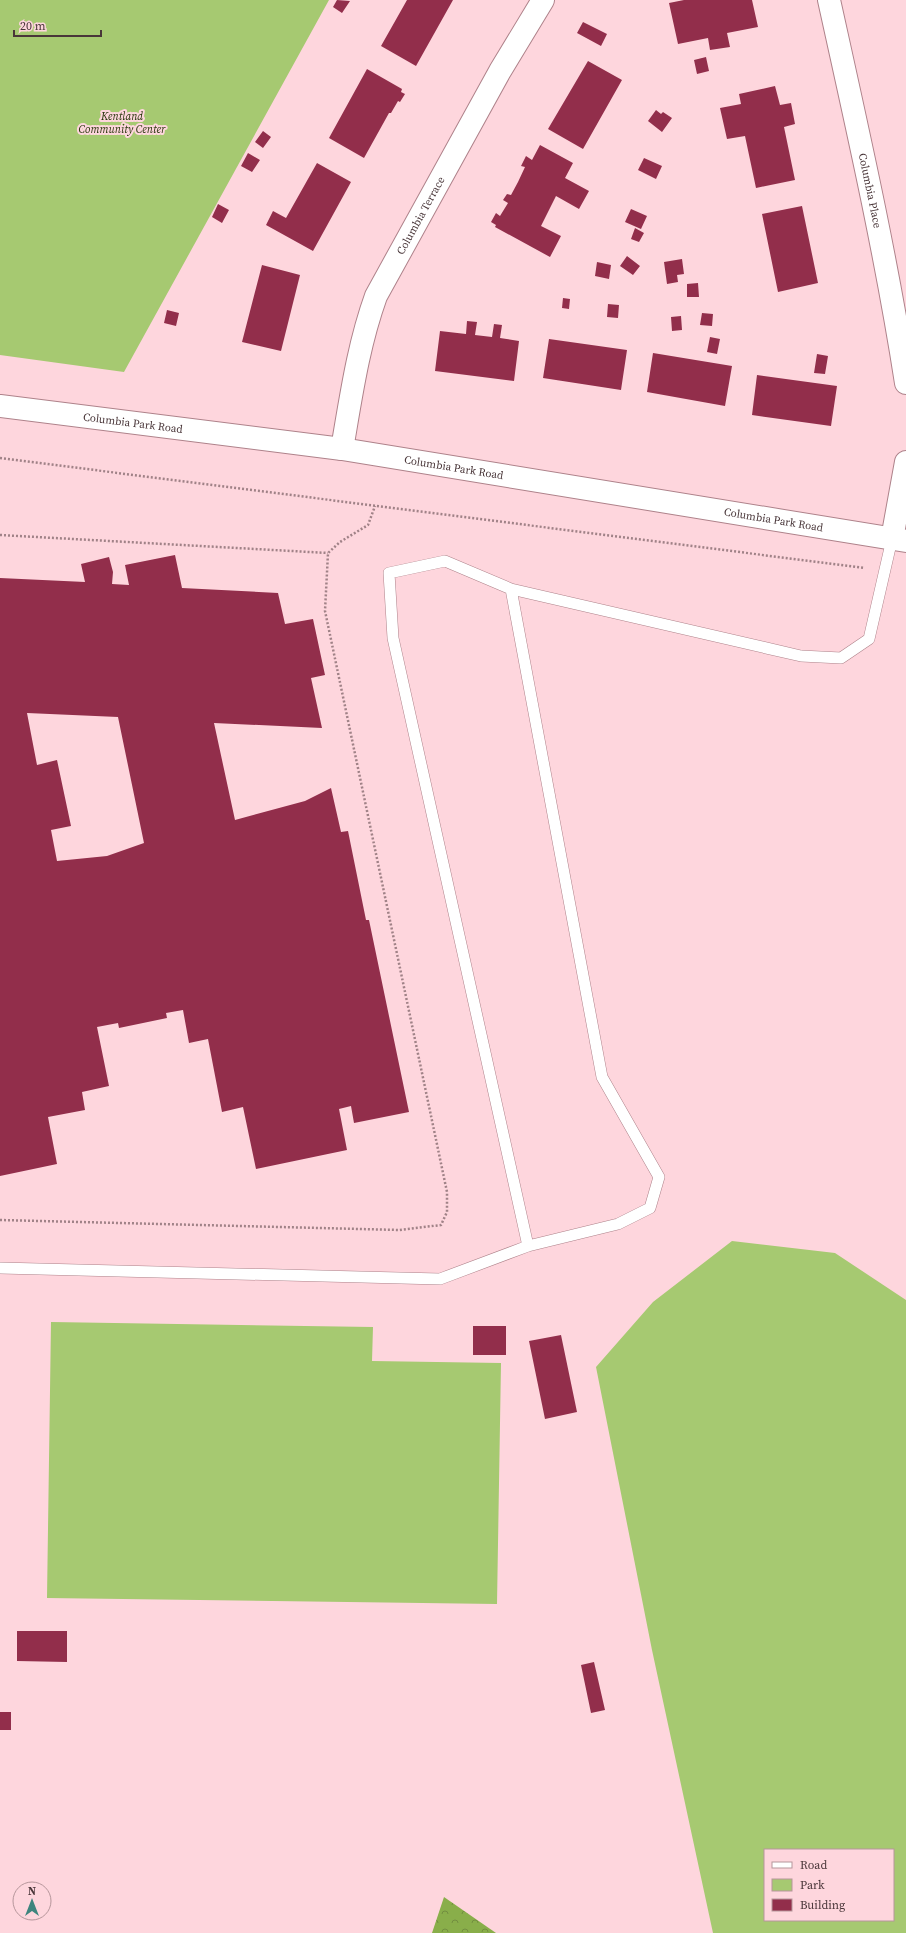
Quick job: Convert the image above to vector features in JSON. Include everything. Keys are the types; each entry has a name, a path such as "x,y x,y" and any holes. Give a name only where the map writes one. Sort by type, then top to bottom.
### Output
{"street":[{"name":"Columbia Terrace","path":"342,449 355,369 368,318 376,296 500,71 543,0"},
{"name":"Columbia Place","path":"829,0 855,115 899,338 906,383"},
{"name":"Columbia Park Road","path":"0,406 342,449 899,540"},
{"path":"899,540 906,462"}],"lane":[{"path":"528,1246 393,638 389,573 445,561 510,589 801,656 841,658 869,640 885,570 899,540"},
{"path":"0,1268 440,1279 528,1246 618,1224 650,1208 659,1177 602,1077 510,589"}],"path":[{"path":"0,458 885,570"},
{"path":"0,1220 399,1230 441,1225 447,1212 447,1192 325,611 328,553 340,542 368,525 375,506"},
{"path":"0,535 328,553"}],"green space":[{"name":"Kentland Community Center","path":"0,0 329,0 124,372 0,355"},
{"path":"732,1241 835,1253 906,1300 906,1933 713,1933 652,1650 596,1367 653,1302"},
{"path":"51,1322 373,1327 372,1361 501,1363 497,1604 47,1598"},
{"path":"444,1897 496,1933 432,1933"}],"building":[{"path":"337,0 350,1 342,13 333,7"},
{"path":"407,0 453,0 416,66 381,46"},
{"path":"684,0 752,0 758,27 727,33 730,47 710,50 708,38 678,44 669,3"},
{"path":"583,22 607,34 601,46 577,33"},
{"path":"706,57 709,71 697,74 694,60"},
{"path":"588,61 622,80 583,149 548,129"},
{"path":"367,69 402,89 401,92 405,94 400,102 398,101 391,113 389,113 364,158 329,138"},
{"path":"775,86 780,105 791,103 795,124 784,127 795,180 756,188 745,136 727,139 720,108 741,104 739,94"},
{"path":"656,110 661,114 663,112 672,118 662,132 648,121"},
{"path":"263,131 271,137 263,148 255,142"},
{"path":"540,145 573,163 565,178 589,191 579,209 556,196 541,226 561,236 550,257 495,227 496,225 491,222 496,213 500,216 508,203 503,200 507,194 511,195 518,182 525,167 521,166 526,156 532,160"},
{"path":"248,153 260,160 252,172 241,166"},
{"path":"644,158 662,166 656,179 638,170"},
{"path":"317,163 351,182 313,251 266,225 273,211 286,218"},
{"path":"218,204 229,210 222,223 212,217"},
{"path":"802,206 818,283 778,292 762,214"},
{"path":"631,209 647,216 641,229 625,222"},
{"path":"635,228 644,233 639,242 631,239"},
{"path":"627,256 640,266 633,275 620,266"},
{"path":"682,259 684,274 677,275 678,282 667,284 664,262"},
{"path":"597,262 611,265 609,279 595,276"},
{"path":"262,265 300,275 281,351 242,342"},
{"path":"698,283 699,297 687,297 687,284"},
{"path":"563,298 570,299 569,309 562,308"},
{"path":"608,304 619,305 618,318 607,317"},
{"path":"167,310 179,313 176,326 164,323"},
{"path":"702,313 713,314 712,326 700,325"},
{"path":"681,316 682,330 672,331 671,317"},
{"path":"467,321 477,322 475,335 492,337 494,324 502,325 500,338 519,341 514,381 435,371 440,331 466,334"},
{"path":"710,337 720,339 717,354 707,352"},
{"path":"549,339 627,350 621,390 543,378"},
{"path":"653,353 732,366 725,406 647,392"},
{"path":"817,354 828,356 825,374 814,373"},
{"path":"757,375 837,386 831,426 752,415"},
{"path":"175,555 182,588 278,593 285,624 313,619 325,675 311,678 322,728 214,723 235,820 305,801 331,788 341,832 348,831 366,920 369,920 409,1112 354,1123 351,1106 339,1109 347,1150 256,1169 243,1107 222,1112 208,1039 189,1043 183,1010 166,1013 167,1018 119,1028 118,1023 97,1027 109,1086 82,1092 85,1110 48,1117 57,1164 0,1176 0,578 85,582 81,564 109,557 113,572 112,584 129,585 125,565","holes":["27,713 118,717 144,843 107,856 57,861 51,830 71,826 57,760 37,765"]},
{"path":"473,1326 506,1326 506,1355 473,1355"},
{"path":"561,1335 577,1412 545,1419 529,1341"},
{"path":"17,1631 67,1631 67,1662 17,1661"},
{"path":"594,1662 605,1710 591,1713 581,1665"},
{"path":"0,1712 11,1712 11,1730 0,1730"}]}
